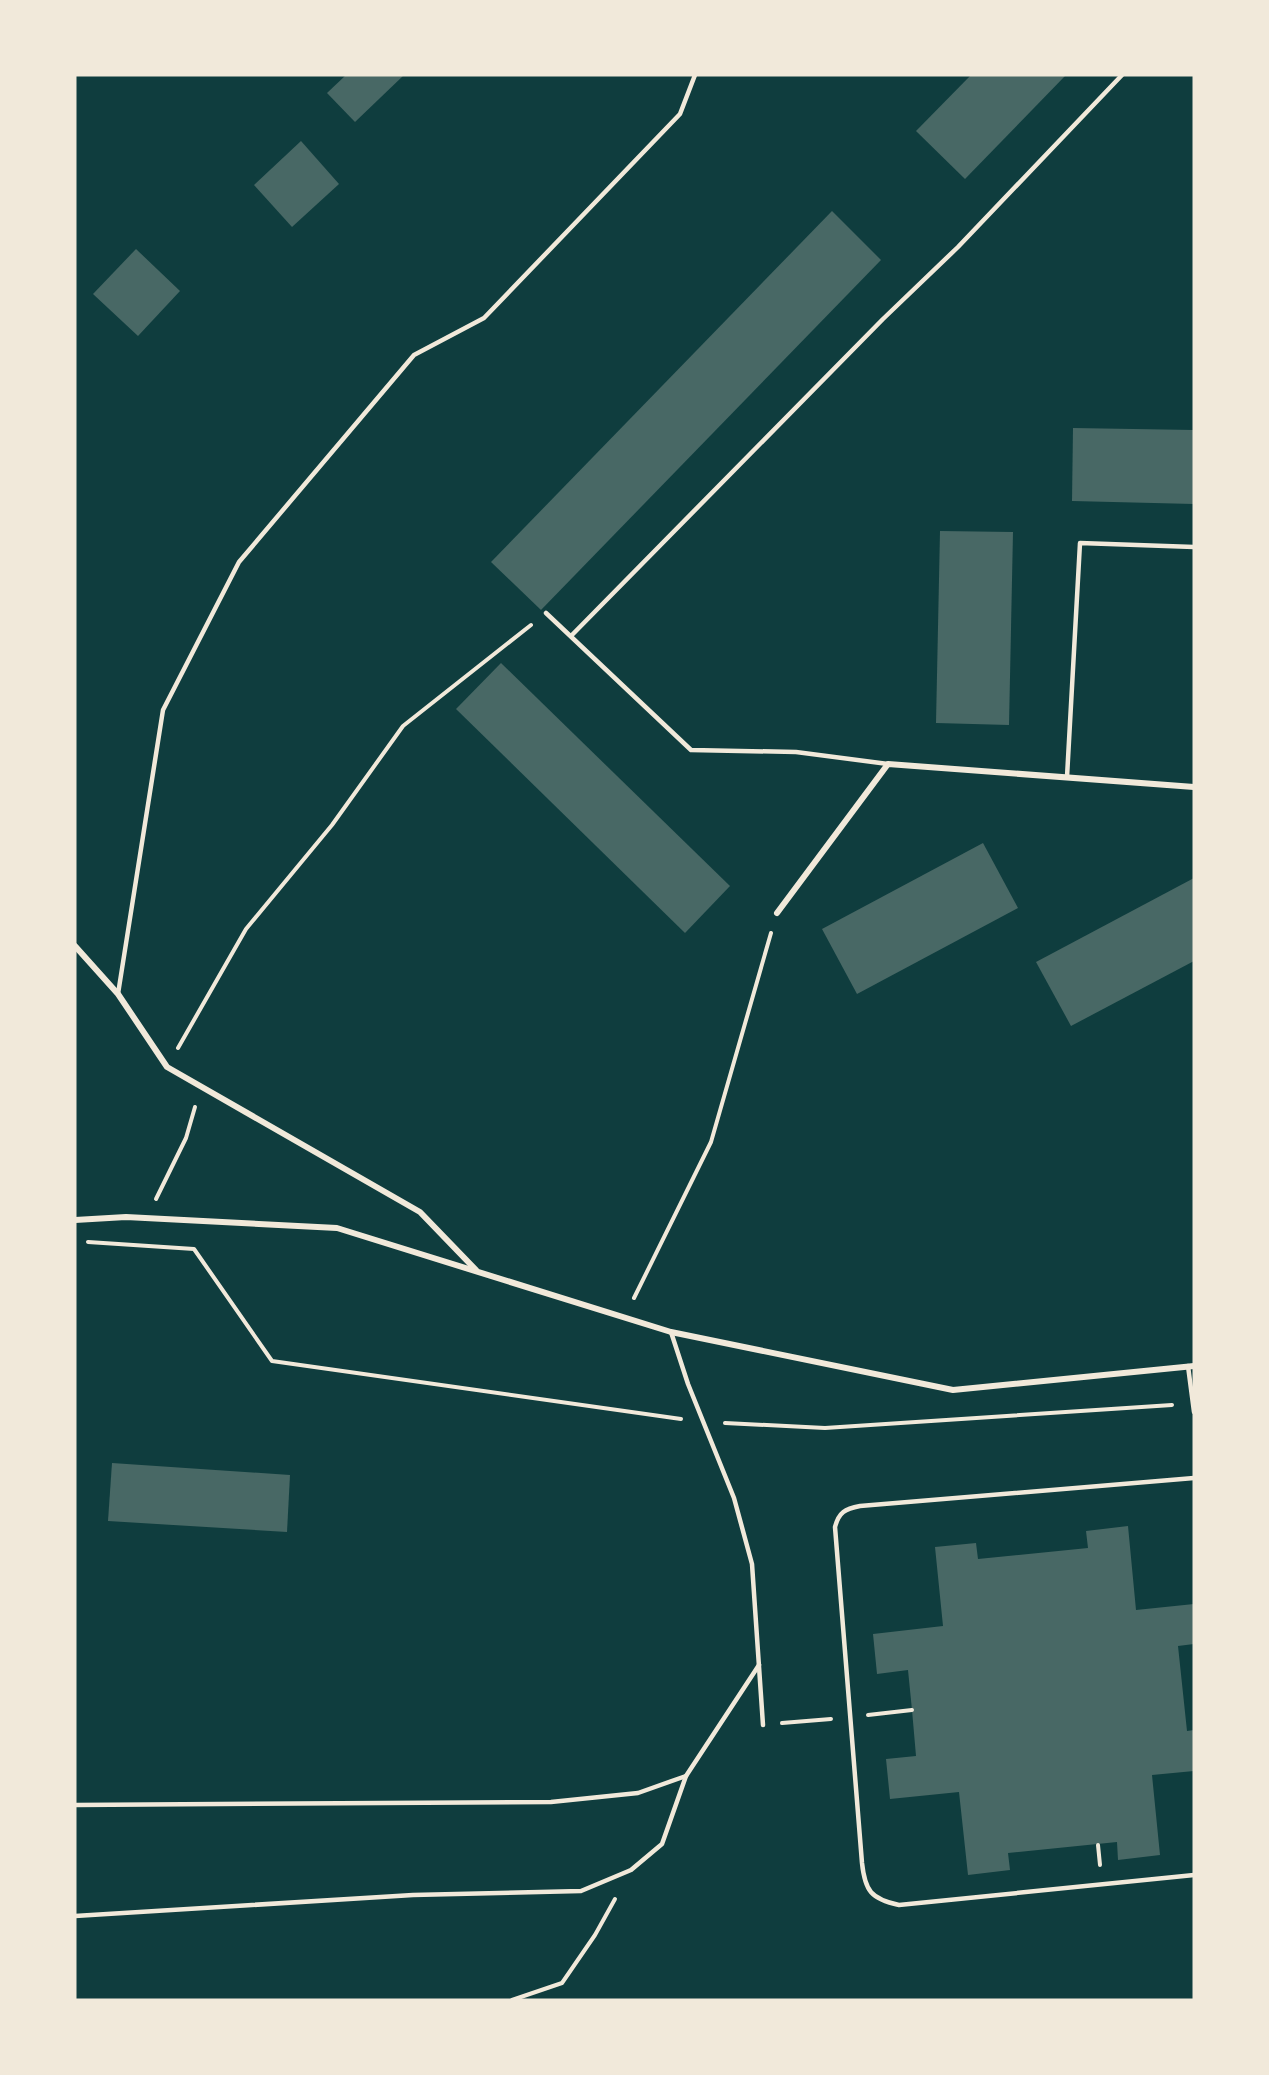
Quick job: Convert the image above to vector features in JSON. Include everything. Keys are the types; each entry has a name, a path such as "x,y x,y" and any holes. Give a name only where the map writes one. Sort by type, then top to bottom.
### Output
{"street":[{"path":"777,913 888,764 1194,787"},
{"path":"75,946 118,994 167,1067 420,1212 478,1272"},
{"path":"75,1220 146,1218 337,1228 671,1332 953,1390 1191,1366"}],"lane":[{"path":"118,994 163,710 239,562 414,355 484,318 680,114 695,75"},
{"path":"571,636 958,247 1122,75"},
{"path":"1066,777 1080,543 1194,547"},
{"path":"546,613 691,750 796,752 888,764"},
{"path":"671,1332 703,1422 734,1498 752,1564 763,1725"},
{"path":"1191,1366 1194,1412"},
{"path":"1194,1478 860,1506 846,1509 838,1516 835,1527 862,1863 864,1880 870,1892 880,1901 899,1905 1194,1875"},
{"path":"75,1916 413,1895 581,1891 631,1870 662,1844 686,1776 759,1665"},
{"path":"75,1805 551,1802 638,1793 686,1776"}],"path":[{"path":"167,1067 246,929 332,825 404,726 546,613"},
{"path":"624,1318 711,1142 777,913"},
{"path":"146,1218 186,1138 201,1086"},
{"path":"80,1242 194,1249 272,1361 703,1422 825,1428 1193,1404"},
{"path":"512,2000 562,1983 595,1935 631,1870"}],"building":[{"path":"346,75 404,75 355,122 327,93"},
{"path":"971,75 1066,75 965,179 916,131"},
{"path":"301,141 339,184 292,227 254,185"},
{"path":"832,211 881,260 541,610 491,562"},
{"path":"136,249 180,291 138,336 93,294"},
{"path":"1073,428 1194,430 1194,504 1072,501"},
{"path":"940,531 1013,532 1009,725 936,723"},
{"path":"501,663 730,886 685,933 456,709"},
{"path":"983,843 1018,908 857,994 822,929"},
{"path":"1194,878 1194,961 1071,1026 1036,962"},
{"path":"112,1463 290,1475 287,1532 108,1521"},
{"path":"1128,1526 1136,1610 1194,1604 1194,1644 1178,1646 1187,1731 1194,1730 1194,1771 1152,1775 1160,1855 1118,1860 1117,1842 1008,1853 1010,1870 968,1875 959,1792 890,1799 886,1759 916,1756 908,1670 877,1674 873,1634 943,1626 935,1547 976,1543 978,1559 1088,1548 1086,1531"}]}
